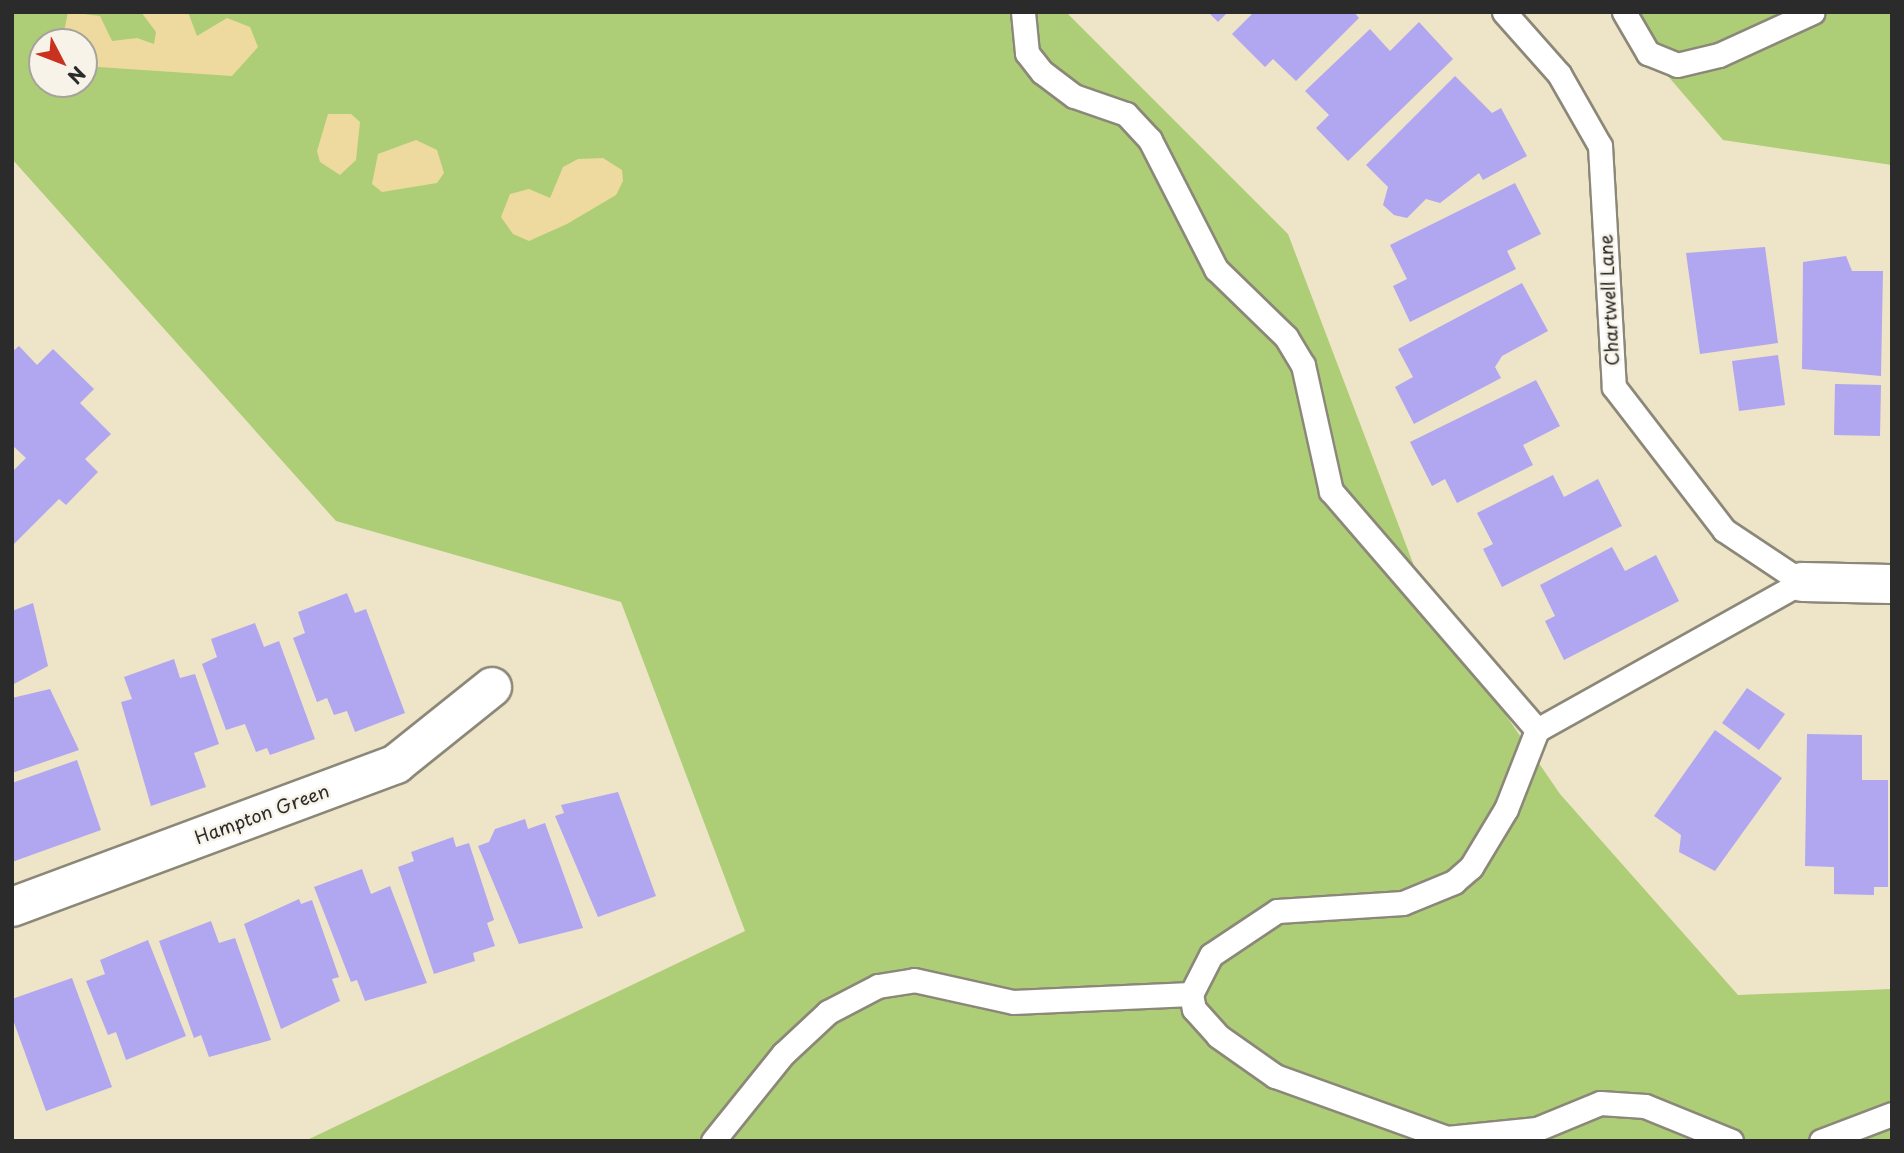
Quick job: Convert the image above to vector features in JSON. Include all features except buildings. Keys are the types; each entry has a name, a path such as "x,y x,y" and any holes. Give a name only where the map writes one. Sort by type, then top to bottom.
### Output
{"street":[{"path":"1802,582 1892,584"},
{"name":"Hampton Green","path":"12,907 397,764 492,687"}],"lane":[{"path":"1023,12 1027,52 1042,72 1074,96 1126,114 1150,140 1216,269 1286,337 1303,365 1331,491 1537,730"},
{"name":"Chartwell Lane","path":"1504,12 1559,74 1600,146 1614,387 1724,530 1802,582"},
{"path":"1624,12 1648,53 1677,65 1719,55 1813,12"},
{"path":"1731,1141 1644,1106 1600,1103 1537,1129 1447,1138 1275,1076 1219,1036 1194,1009 1191,994 1211,954 1278,911 1392,905 1454,882 1506,809 1537,730 1802,582"},
{"path":"713,1141 821,1018 878,986 914,980 1013,1002 1191,994"},
{"path":"1821,1141 1892,1114"}],"green space":[{"path":"12,12 1066,12 1288,234 1427,600 1560,794 1738,995 1892,989 1892,1141 305,1141 745,931 621,602 336,521 12,159"},
{"path":"1636,12 1892,12 1892,165 1723,140 1648,53"}],"sand":[{"path":"68,12 100,16 112,41 137,38 154,44 156,32 141,12 188,12 197,36 227,18 250,27 258,47 232,76 98,67 98,28 65,28"},
{"path":"328,114 351,114 360,122 356,160 340,175 320,162 317,151"},
{"path":"416,140 437,150 444,173 437,183 382,192 372,184 378,154"},
{"path":"603,158 622,170 623,181 616,195 567,224 529,241 513,234 501,217 510,194 529,189 550,198 563,167 578,159"}]}
